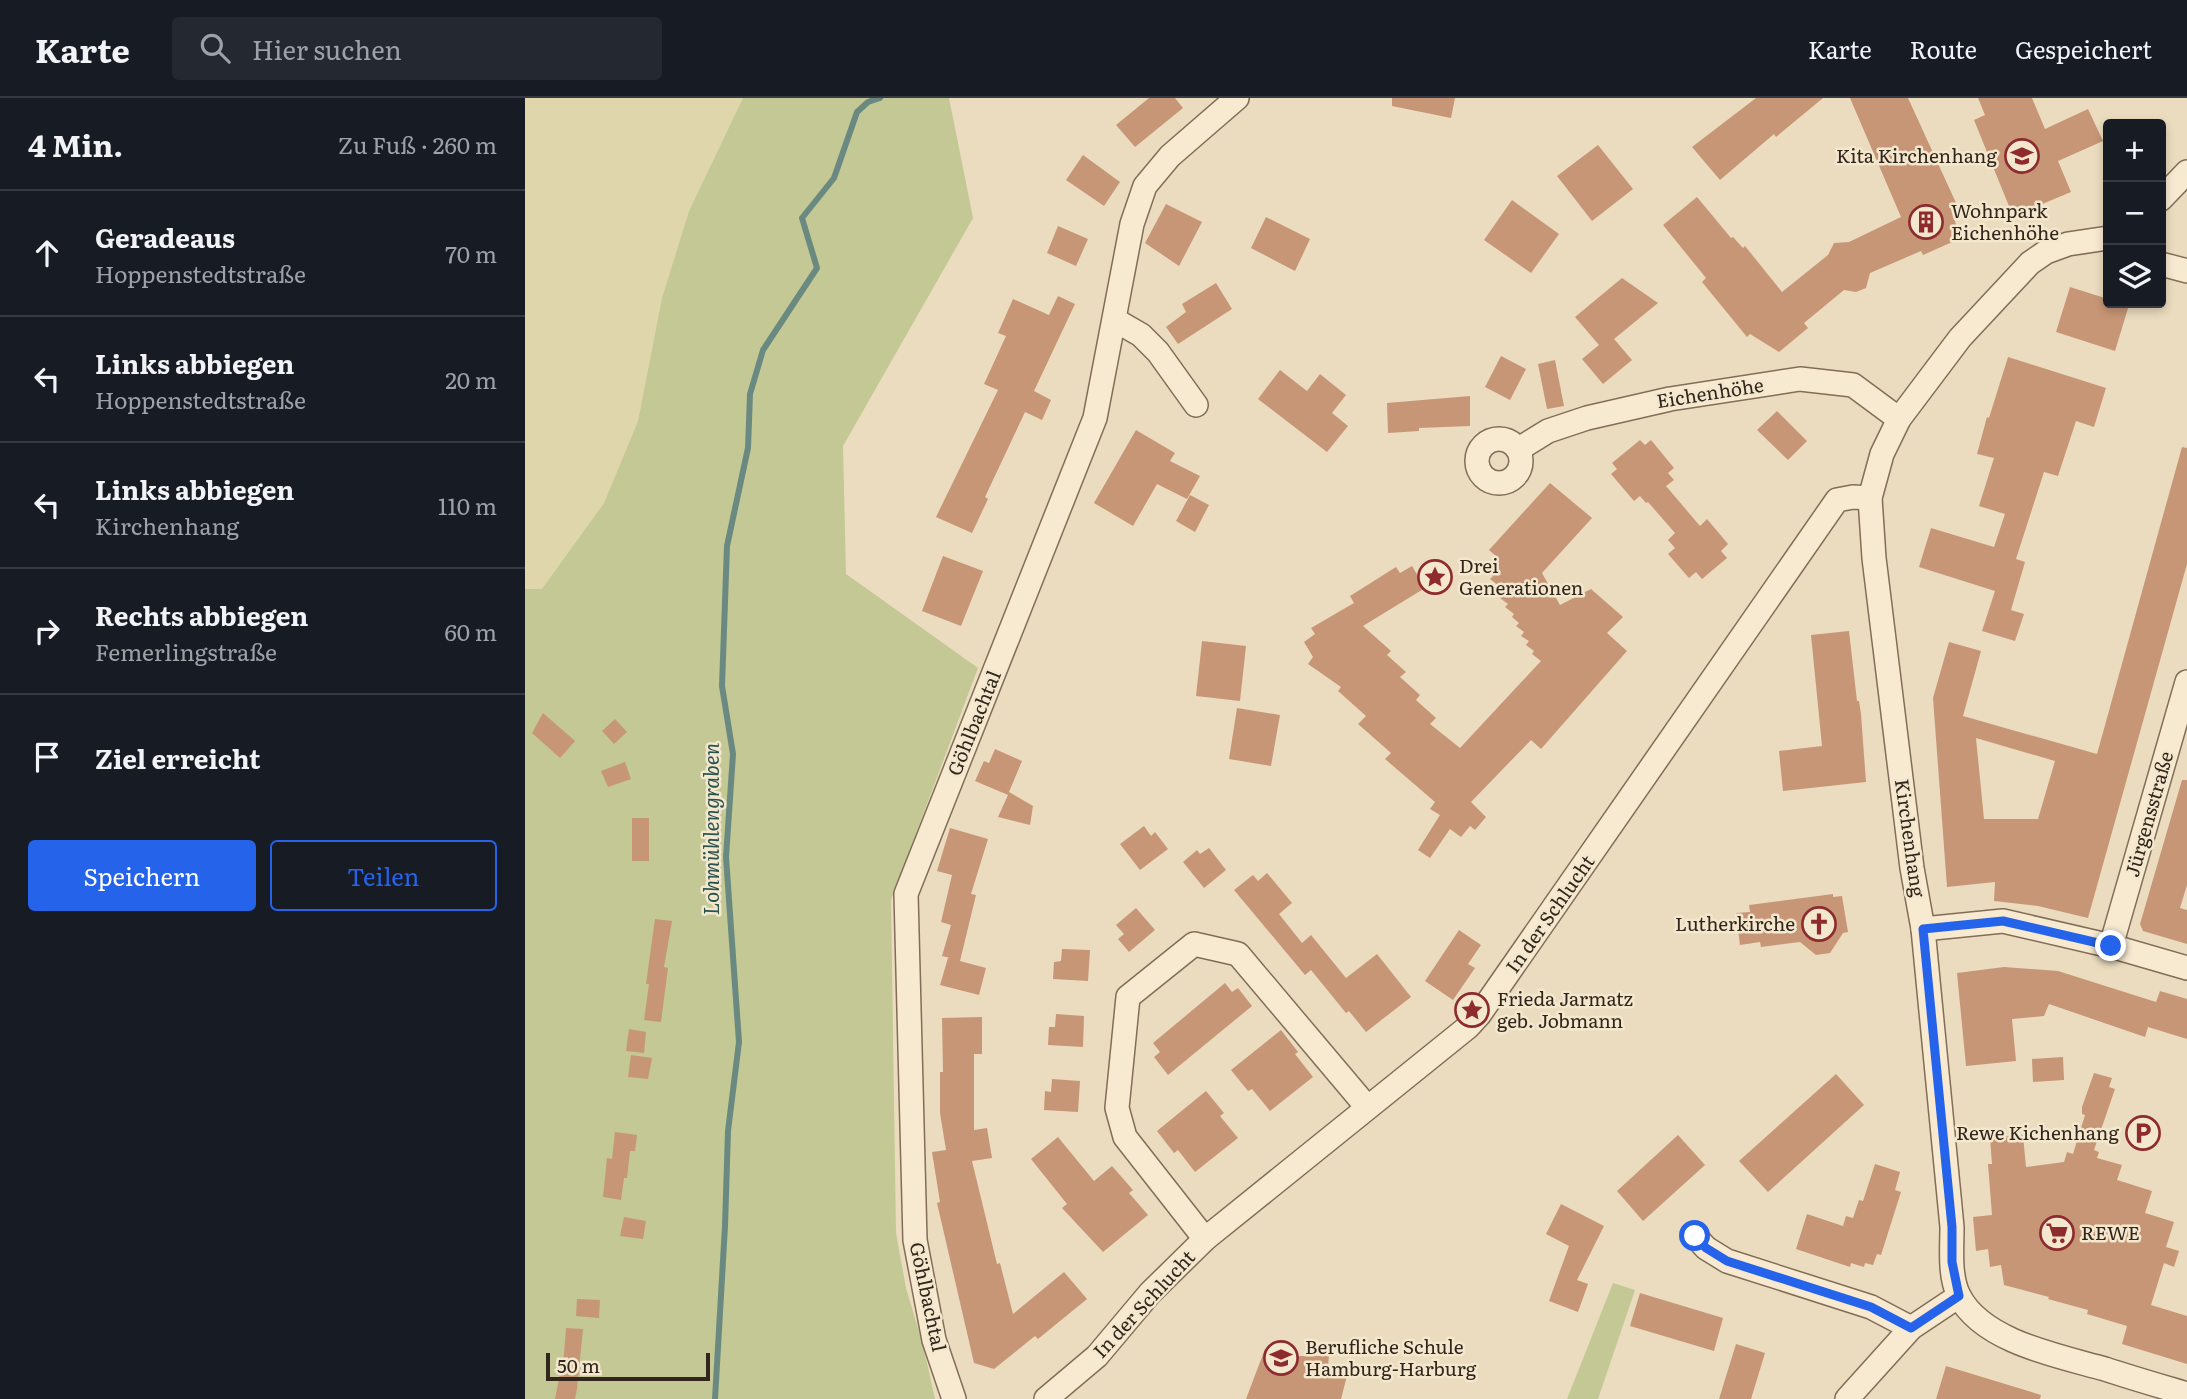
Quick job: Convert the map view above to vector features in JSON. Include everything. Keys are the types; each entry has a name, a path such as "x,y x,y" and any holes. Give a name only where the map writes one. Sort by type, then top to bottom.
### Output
{"street":[{"name":"Göhlbachtal","path":"954,1399 934,1340 915,1241 906,894 1095,418 1132,224 1145,186 1170,156 1237,98"},
{"path":"2166,194 2187,172"},
{"name":"Kirchenhang","path":"1959,1296 1952,1262 1952,1227 1923,929 1912,868 1874,558 1870,498 1882,454 1899,419 1959,338 2030,263 2046,252 2068,244 2103,239"},
{"path":"2166,265 2187,271"},
{"path":"1115,320 1141,335 1158,352 1196,405"},
{"name":"Eichenhöhe","path":"1519,449 1548,431 1587,418 1670,399 1800,379 1853,385 1899,419"},
{"name":"In der Schlucht","path":"1046,1399 1097,1356 1150,1293 1205,1239 1468,1027 1496,993 1837,500 1870,498"},
{"name":"Jürgensstraße","path":"2111,946 2187,682"},
{"path":"1923,929 2003,921 2111,946 2187,968"},
{"path":"1205,1239 1125,1137 1117,1108 1128,996 1194,944 1238,954 1367,1107"},
{"path":"1695,1236 1706,1248 1727,1261 1871,1307 1911,1328"},
{"path":"1847,1399 1911,1328 1959,1296 1983,1322 2019,1343 2187,1394"}],"shaded area":[{"path":"525,98 743,98 689,211 662,298 638,421 604,503 542,590 525,589"}],"green space":[{"path":"743,98 949,98 973,218 843,446 846,574 978,668 891,900 896,1233 906,1288 935,1399 525,1399 525,589 542,589 604,503 638,421 662,298 689,211"},
{"path":"1613,1283 1635,1290 1598,1399 1567,1399"}],"building":[{"path":"1149,98 1175,98 1183,108 1135,147 1116,125"},
{"path":"1392,98 1455,98 1451,118 1392,106"},
{"path":"1756,98 1823,98 1776,137 1774,134 1720,180 1692,147"},
{"name":"Wohnpark Eichenhöhe","path":"1850,98 1908,98 1957,205 1952,207 1959,239 1923,255 1921,251 1870,273 1866,288 1856,292 1844,290 1804,323 1808,328 1779,352 1750,334 1747,337 1702,282 1706,278 1663,225 1697,197 1731,238 1743,248 1745,246 1782,292 1828,255 1834,243 1849,242 1901,217"},
{"name":"Kita Kirchenhang","path":"1978,98 2032,98 2045,129 2088,109 2103,141 2058,161 2071,192 2013,216 1974,120 1985,115"},
{"path":"1598,145 1633,189 1592,221 1557,176"},
{"path":"1083,155 1120,182 1104,206 1066,180"},
{"path":"1512,200 1559,234 1531,273 1484,240"},
{"path":"1166,204 1202,222 1179,266 1145,243"},
{"path":"1266,217 1310,239 1295,271 1251,248"},
{"path":"1058,226 1088,239 1076,266 1047,253"},
{"path":"1622,278 1658,303 1614,339 1632,360 1603,384 1582,359 1599,345 1575,317"},
{"path":"1216,283 1232,309 1178,344 1166,327 1186,312 1182,304"},
{"path":"2070,287 2103,297 2103,308 2128,308 2115,351 2056,332"},
{"path":"1058,296 1075,304 1034,391 1051,400 1042,420 1025,412 985,497 988,499 972,533 936,517 998,390 984,384 1006,336 998,333 1013,299 1049,315"},
{"path":"1501,356 1526,369 1510,400 1485,387"},
{"path":"2008,357 2106,388 2094,427 2076,421 2058,476 2044,472 2016,559 2025,562 2011,610 2024,614 2015,641 1982,631 1995,591 1919,567 1931,528 1994,547 2005,514 1979,506 1994,458 1977,454"},
{"path":"1555,360 1564,406 1547,409 1538,364"},
{"path":"1280,370 1307,391 1320,374 1346,395 1332,413 1348,426 1327,452 1258,399"},
{"path":"1470,396 1470,426 1419,428 1419,431 1388,433 1387,403"},
{"path":"1777,411 1807,441 1788,460 1757,430"},
{"path":"1136,430 1175,453 1170,461 1200,476 1187,499 1157,484 1133,526 1094,503"},
{"path":"1640,440 1645,445 1651,440 1674,468 1668,473 1674,480 1666,486 1700,526 1707,519 1728,544 1721,551 1727,558 1702,579 1696,572 1689,578 1668,554 1675,548 1668,540 1675,533 1648,502 1640,496 1634,501 1611,474 1617,469 1612,463"},
{"path":"2182,447 2187,448 2187,564 2088,918 2038,906 1994,901 1995,882 1947,887 1933,698 1949,642 1981,651 1963,716 2097,754","holes":["1976,738 2055,761 2038,819 1984,819"]},
{"path":"1550,483 1592,518 1542,573 1560,605 1591,589 1623,617 1607,633 1627,651 1541,749 1531,740 1471,802 1486,817 1475,830 1470,826 1461,837 1450,829 1430,858 1418,850 1440,815 1430,809 1435,802 1385,759 1391,753 1358,724 1366,716 1338,691 1341,687 1308,664 1313,657 1304,642 1315,634 1311,628 1354,603 1350,596 1396,567 1400,573 1412,566 1425,588 1363,626 1391,651 1387,655 1406,672 1400,677 1420,695 1416,700 1436,718 1430,724 1460,748 1541,661 1526,645 1529,641 1521,636 1524,632 1516,626 1519,623 1512,617 1514,614 1505,607 1508,604 1500,598 1503,595 1496,589 1499,586 1490,579 1493,576 1486,571 1497,557 1489,550"},
{"path":"1190,495 1209,505 1195,532 1176,521"},
{"path":"943,556 983,571 961,626 922,611"},
{"path":"1849,631 1861,714 1866,782 1783,791 1779,751 1822,746 1811,635"},
{"path":"1202,641 1246,646 1240,701 1196,696"},
{"path":"1237,708 1280,715 1271,766 1229,759"},
{"path":"543,713 575,741 560,758 532,733"},
{"path":"615,719 627,732 614,744 602,731"},
{"path":"995,749 1022,761 1009,792 1033,806 1030,825 998,817 1008,795 975,781 984,761 989,763"},
{"path":"625,762 631,779 608,787 601,771"},
{"path":"2182,780 2187,780 2187,885 2180,908 2187,910 2187,944 2143,931 2140,924"},
{"path":"632,818 649,818 649,861 632,861"},
{"path":"1144,826 1151,836 1155,832 1168,849 1140,870 1120,844"},
{"path":"950,828 988,839 971,894 976,895 960,961 986,968 979,995 940,985 950,958 942,956 951,925 941,922 952,875 937,871"},
{"path":"1209,848 1226,870 1204,888 1183,862 1197,850 1200,854"},
{"path":"1267,873 1292,903 1279,914 1302,943 1311,935 1346,978 1377,954 1411,997 1366,1032 1349,1011 1346,1013 1311,970 1305,975 1234,890 1253,875 1258,881"},
{"path":"1833,894 1833,897 1842,896 1848,932 1843,933 1830,953 1816,955 1800,942 1761,947 1760,942 1740,945 1736,913 1750,912 1749,905"},
{"path":"1136,908 1155,930 1129,952 1118,939 1124,934 1116,925"},
{"path":"655,919 672,921 664,967 668,968 661,1022 644,1020"},
{"path":"1459,930 1481,945 1468,964 1475,968 1453,1000 1425,981"},
{"path":"1062,949 1090,950 1088,981 1053,979 1054,962 1061,961"},
{"path":"2004,967 2058,971 2156,1002 2160,991 2187,999 2187,1039 2148,1027 2145,1037 2049,1004 2044,1016 2012,1019 2016,1061 1966,1066 1957,973"},
{"path":"1225,983 1232,992 1238,988 1252,1006 1168,1075 1154,1057 1160,1052 1153,1043"},
{"path":"1056,1014 1084,1016 1083,1047 1048,1045 1049,1027 1055,1027"},
{"path":"982,1017 982,1054 974,1054 974,1130 987,1128 992,1158 972,1161 997,1264 1000,1263 1013,1314 1064,1272 1087,1299 1038,1339 1035,1336 994,1369 974,1363 937,1203 940,1202 932,1152 946,1150 940,1113 940,1072 943,1072 942,1018"},
{"path":"629,1029 646,1032 644,1053 626,1051"},
{"path":"1281,1030 1313,1077 1270,1111 1252,1089 1248,1091 1231,1070"},
{"path":"631,1055 652,1058 648,1079 628,1077"},
{"path":"2063,1057 2064,1080 2033,1082 2032,1059"},
{"path":"2094,1073 2112,1078 2109,1087 2115,1089 2094,1150 2099,1152 2097,1158 2122,1165 2117,1180 2152,1191 2145,1213 2174,1222 2166,1247 2179,1251 2174,1267 2164,1263 2151,1305 2187,1316 2187,1364 2122,1344 2127,1326 2087,1314 2088,1310 2048,1299 2049,1297 2004,1285 2001,1265 1990,1267 1988,1249 1976,1251 1973,1217 1992,1215 1988,1164 1992,1164 1990,1138 2023,1135 2026,1167 2064,1162 2067,1152 2073,1154 2085,1115 2082,1114 2082,1107"},
{"path":"1836,1074 1864,1105 1768,1192 1739,1161"},
{"path":"1052,1079 1080,1081 1078,1112 1044,1110 1045,1091 1051,1092"},
{"path":"1206,1091 1224,1113 1220,1116 1238,1138 1195,1172 1178,1150 1174,1153 1157,1131"},
{"path":"615,1132 637,1135 635,1151 630,1151 621,1200 603,1197 607,1158 612,1159"},
{"path":"1678,1135 1705,1165 1643,1221 1617,1191"},
{"path":"1058,1137 1094,1181 1112,1166 1133,1190 1129,1193 1148,1215 1103,1252 1062,1208 1067,1204 1031,1159"},
{"path":"1875,1164 1900,1172 1895,1190 1901,1192 1881,1255 1877,1254 1873,1265 1865,1263 1864,1267 1851,1263 1850,1267 1796,1249 1807,1214 1843,1226 1846,1216 1853,1218 1859,1200 1863,1201"},
{"path":"1561,1204 1604,1226 1577,1280 1588,1284 1578,1312 1549,1301 1569,1246 1546,1234"},
{"path":"624,1217 646,1221 643,1239 620,1236"},
{"path":"1640,1293 1723,1318 1714,1351 1630,1326"},
{"path":"577,1299 600,1300 599,1318 576,1316"},
{"path":"566,1328 583,1329 577,1389 575,1399 555,1399 564,1354"},
{"path":"1736,1344 1765,1353 1751,1399 1719,1399"},
{"path":"1265,1349 1292,1356 1329,1356 1328,1366 1348,1372 1341,1399 1246,1399"},
{"path":"1946,1366 2041,1395 2040,1399 1936,1399"}],"waterway":[{"name":"Lohmühlengraben","path":"715,1399 728,1131 739,1042 726,857 733,754 722,686 727,546 748,448 750,394 763,350 817,268 802,218 834,178 857,112 868,102 880,98"}],"place":[{"name":"Kita Kirchenhang","path":"2022,156"},
{"name":"Wohnpark Eichenhöhe","path":"1926,222"},
{"name":"Drei Generationen","path":"1435,577"},
{"name":"Lutherkirche","path":"1819,924"},
{"name":"Frieda Jarmatz geb. Jobmann","path":"1472,1010"},
{"name":"Rewe Kichenhang","path":"2143,1133"},
{"name":"REWE","path":"2057,1233"},
{"name":"Berufliche Schule Hamburg-Harburg","path":"1281,1358"}],"route":[{"path":"1695,1236 1706,1248 1727,1261 1871,1307 1911,1328 1959,1296 1952,1262 1952,1227 1923,929 2003,921 2111,946"}]}
